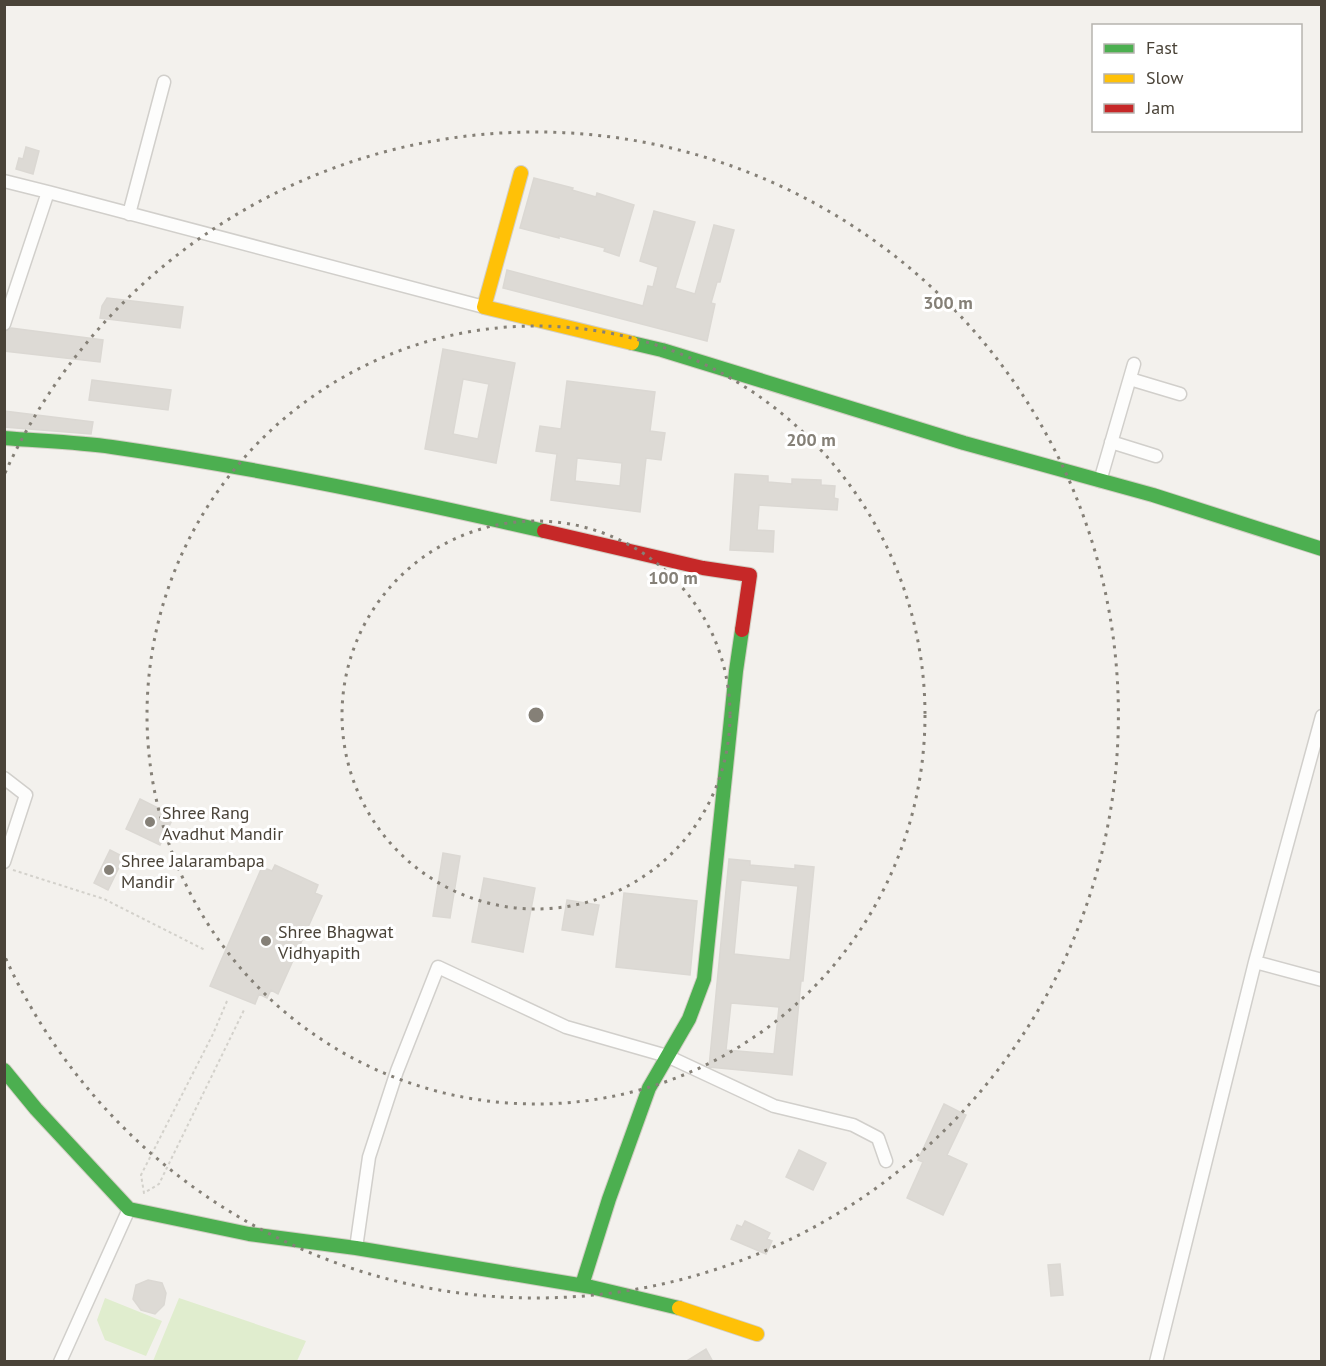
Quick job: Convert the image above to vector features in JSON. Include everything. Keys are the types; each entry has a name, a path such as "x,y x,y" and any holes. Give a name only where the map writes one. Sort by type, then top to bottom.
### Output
{"street":[{"path":"129,214 164,82"},
{"path":"484,307 521,172"},
{"path":"4,181 484,307 662,350 953,440 1153,495 1322,549"},
{"path":"4,324 48,192"},
{"path":"1100,481 1134,364"},
{"path":"1130,379 1180,394"},
{"path":"4,438 110,447 273,473 439,507 703,568 750,575 736,671 704,979 689,1019 649,1088 609,1199 582,1286"},
{"path":"1111,442 1156,456"},
{"path":"1156,1362 1255,962 1322,716"},
{"path":"4,778 26,795 4,862"},
{"path":"1255,962 1322,980"},
{"path":"356,1248 369,1157 397,1071 438,967 566,1027 667,1056 774,1106 853,1125 878,1138 886,1161"},
{"path":"4,1070 36,1109 129,1209 249,1234 356,1248 582,1286 693,1312 757,1334"},
{"path":"60,1362 129,1209"}],"path":[{"path":"4,867 104,899 205,950"},
{"path":"226,1001 213,1034 141,1175 144,1192 159,1184 244,1010"}],"green space":[{"path":"105,1298 162,1321 146,1356 105,1340 97,1320"},
{"path":"179,1298 306,1341 297,1361 153,1361"}],"building":[{"path":"26,147 39,151 33,174 16,169 19,158 23,159"},
{"path":"534,178 573,188 572,190 596,197 597,193 634,205 619,256 604,251 605,248 520,228"},
{"path":"654,211 695,222 675,288 695,294 714,225 734,230 720,282 717,282 711,303 715,304 707,341 503,288 507,270 643,306 648,286 653,287 658,267 640,261"},
{"path":"107,298 183,307 180,328 100,318 102,306"},
{"path":"11,328 103,340 100,362 4,351 5,332"},
{"path":"443,349 515,363 496,463 425,449","holes":["463,379 489,384 478,439 453,434"]},
{"path":"92,380 171,390 168,410 89,400"},
{"path":"567,381 655,392 650,431 665,433 661,460 646,458 640,512 551,500 557,454 536,451 540,426 561,429","holes":["577,458 622,463 620,486 575,481"]},
{"path":"4,411 93,422 91,434 4,427"},
{"path":"735,474 768,476 768,482 792,484 792,479 821,480 821,485 835,486 834,498 838,499 837,510 759,505 757,530 774,531 773,552 730,550"},
{"name":"Shree Rang Avadhut Mandir","path":"140,799 174,816 160,845 126,829"},
{"name":"Shree Jalarambapa Mandir","path":"110,850 124,857 108,890 94,883"},
{"path":"443,853 460,856 450,918 433,916"},
{"path":"729,859 750,861 750,865 795,869 795,865 814,867 792,1075 709,1067","holes":["741,880 798,886 790,960 734,954","731,1003 779,1007 774,1054 726,1050"]},
{"name":"Shree Bhagwat Vidhyapith","path":"275,865 318,885 315,893 322,896 278,994 271,990 267,998 259,994 255,1004 210,986 262,867 272,871"},
{"path":"484,878 535,888 523,952 472,942"},
{"path":"624,893 697,901 690,975 616,967"},
{"path":"567,900 599,905 593,935 562,930"},
{"path":"944,1104 966,1115 947,1155 967,1164 943,1215 907,1198 923,1162 918,1160"},
{"path":"799,1150 826,1163 813,1190 786,1177"},
{"path":"745,1221 770,1233 767,1239 772,1241 766,1254 731,1239 737,1225 742,1227"},
{"path":"1060,1264 1063,1295 1051,1296 1048,1265"},
{"path":"148,1280 162,1283 166,1293 164,1305 155,1314 141,1310 133,1299 136,1285"},
{"path":"706,1349 713,1362 685,1362"}],"traffic: fast":[{"path":"632,343 662,350 964,443 1153,495 1322,549"},
{"path":"4,438 99,445 221,464 383,495 544,531"},
{"path":"582,1285 609,1199 649,1088 689,1019 704,979 742,630"},
{"path":"4,1070 36,1109 129,1209 249,1234 356,1248 591,1287 679,1308"}],"traffic: slow":[{"path":"521,173 484,307 632,343"},
{"path":"679,1308 757,1334"}],"traffic: jam":[{"path":"544,531 703,568 750,575 742,630"}],"place":[{"name":"Shree Rang Avadhut Mandir","path":"150,822"},
{"name":"Shree Jalarambapa Mandir","path":"109,870"},
{"name":"Shree Bhagwat Vidhyapith","path":"266,941"}]}
